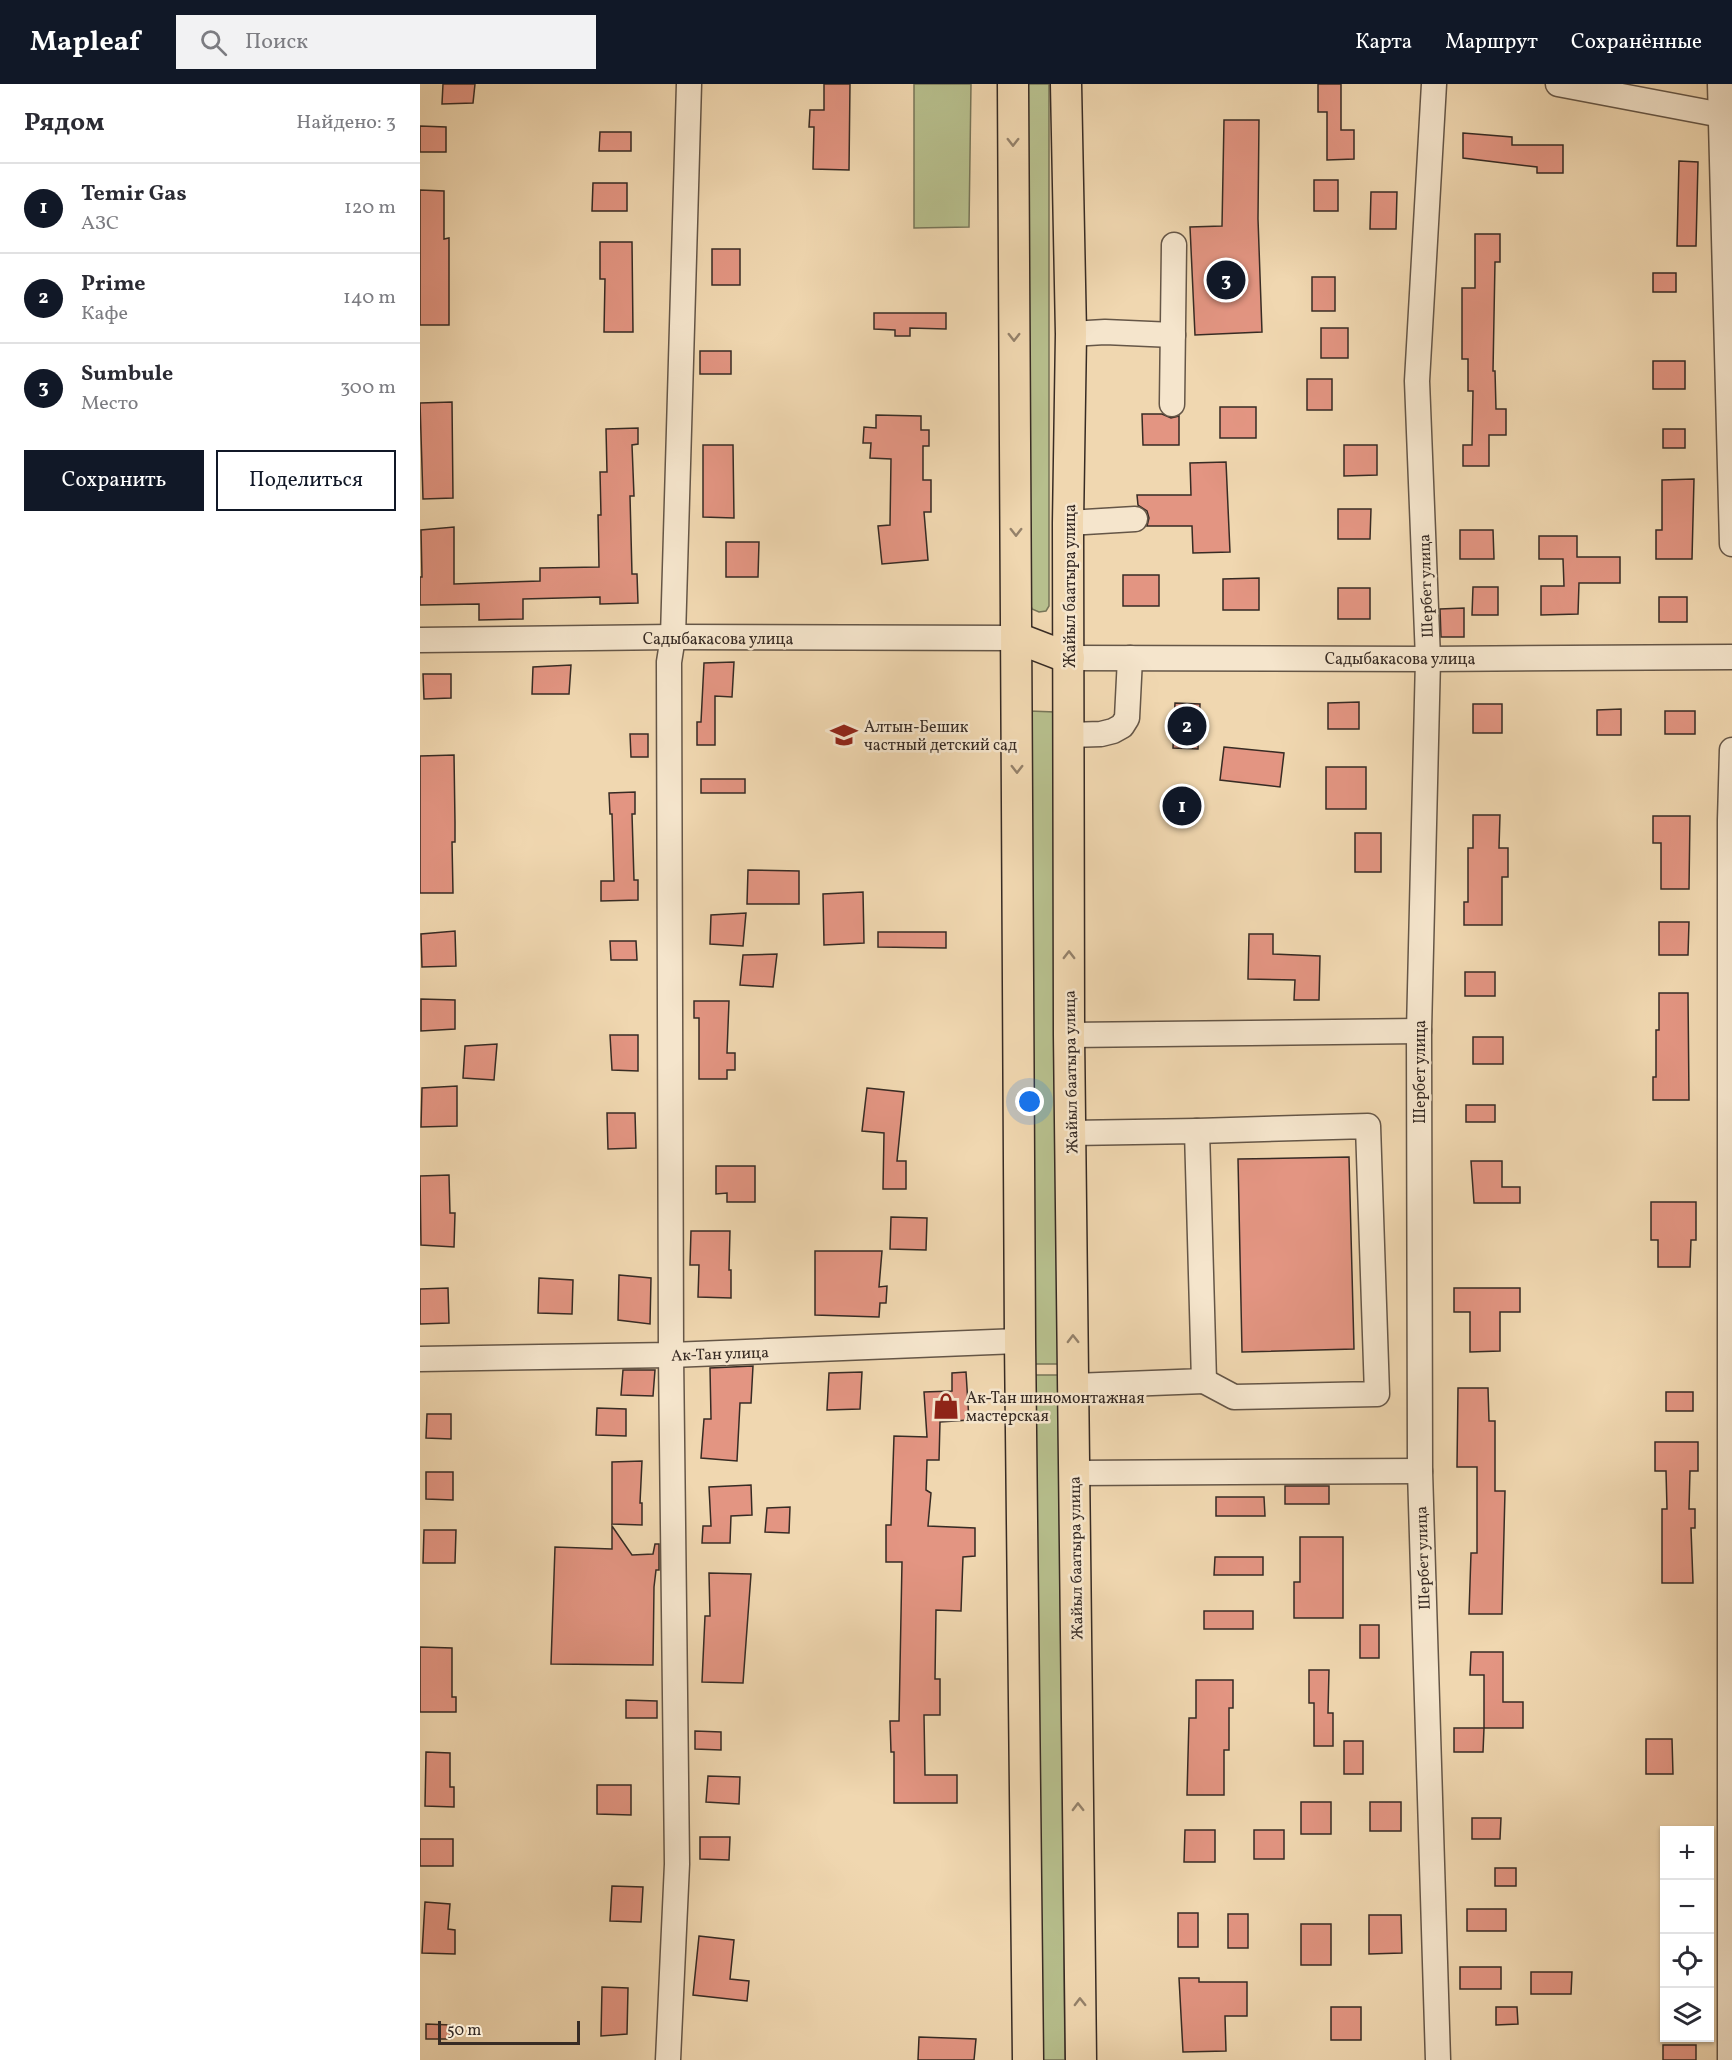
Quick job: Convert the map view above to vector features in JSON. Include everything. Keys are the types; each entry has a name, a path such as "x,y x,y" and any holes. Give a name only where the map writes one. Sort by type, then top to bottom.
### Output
{"main road":[{"path":"1013,84 1020,1341 1028,2060"},
{"name":"Жайыл баатыра улица","path":"1066,84 1071,334 1068,523 1069,1035 1081,2060"},
{"path":"1017,638 1069,658"}],"street":[{"path":"668,2060 677,1864 671,1356 669,662 673,638 689,84"},
{"name":"Шербет улица","path":"1434,84 1417,381 1428,659 1419,1031 1420,1470 1438,2060"},
{"path":"1558,84 1726,115"},
{"path":"1720,84 1726,115 1732,544"},
{"path":"1172,404 1174,244"},
{"path":"1071,334 1105,332 1173,335"},
{"path":"1068,523 1135,519"},
{"name":"Садыбакасова улица","path":"420,640 1017,638"},
{"name":"Садыбакасова улица","path":"1069,658 1732,657"},
{"path":"1069,735 1101,734 1122,726 1127,718 1130,658"},
{"path":"1730,2060 1732,750"},
{"path":"1069,1035 1419,1031"},
{"path":"1071,1133 1368,1126 1377,1394 1234,1396 1204,1381 1074,1386"},
{"path":"1197,1131 1204,1381"},
{"name":"Ак-Тан улица","path":"420,1359 671,1356 1020,1341"},
{"path":"1074,1473 1420,1470"}],"green space":[{"path":"914,84 971,84 969,227 914,228"},
{"path":"1026,84 1049,84 1049,606 1046,611 1039,612 1032,609 1029,600"},
{"path":"1029,711 1055,712 1058,1364 1034,1364"},
{"path":"1035,1375 1058,1375 1065,2060 1040,2060"}],"building":[{"path":"443,84 475,84 473,103 442,104"},
{"path":"824,84 850,84 849,170 813,169 814,127 809,127 810,110 824,110"},
{"path":"1318,84 1341,84 1341,130 1354,130 1354,159 1327,160 1327,112 1318,112"},
{"path":"1224,120 1259,120 1258,219 1262,332 1195,335 1190,227 1222,226"},
{"path":"420,126 446,127 446,152 420,152"},
{"path":"600,132 631,132 631,151 599,151"},
{"path":"1463,133 1512,137 1512,145 1563,145 1563,173 1537,173 1537,167 1463,158"},
{"path":"1679,161 1698,162 1696,246 1677,246"},
{"path":"1314,180 1338,180 1338,211 1314,211"},
{"path":"593,183 627,183 627,211 592,211"},
{"path":"420,190 444,191 444,239 449,238 449,325 420,325"},
{"path":"1371,192 1397,192 1396,229 1370,229"},
{"path":"1475,234 1500,234 1500,262 1495,262 1493,371 1495,371 1496,409 1506,409 1506,435 1489,435 1489,466 1463,466 1463,445 1472,445 1473,391 1468,391 1468,359 1462,359 1462,288 1475,288"},
{"path":"600,242 632,242 633,332 604,332 605,279 600,279"},
{"path":"712,249 740,249 740,285 712,285"},
{"path":"1653,273 1676,273 1676,292 1653,292"},
{"path":"1312,277 1335,277 1335,311 1312,311"},
{"path":"874,313 946,313 946,329 910,328 910,336 895,336 895,330 874,329"},
{"path":"1321,328 1348,328 1348,358 1321,358"},
{"path":"700,351 731,351 731,374 700,374"},
{"path":"1653,361 1685,361 1685,389 1653,389"},
{"path":"1307,379 1332,379 1332,410 1307,410"},
{"path":"452,402 453,498 423,499 420,403"},
{"path":"1220,407 1256,407 1256,438 1220,438"},
{"path":"1142,414 1162,414 1171,418 1179,416 1179,445 1143,445"},
{"path":"876,415 921,416 921,430 929,430 929,446 923,446 923,480 931,480 931,512 924,512 928,560 882,564 878,526 890,525 891,459 870,458 871,443 863,443 864,427 876,428"},
{"path":"638,428 638,444 632,445 634,496 630,496 632,574 637,574 638,603 600,604 600,597 523,599 523,619 479,620 479,604 420,605 421,530 454,527 454,584 540,581 540,568 599,567 600,472 607,472 606,429"},
{"path":"1663,429 1685,429 1685,448 1663,448"},
{"path":"703,445 733,445 734,518 703,517"},
{"path":"1344,445 1377,445 1377,475 1344,476"},
{"path":"1226,462 1230,552 1193,553 1192,526 1147,526 1149,518 1147,511 1138,505 1137,495 1191,495 1190,463"},
{"path":"1694,479 1692,559 1656,559 1656,530 1662,530 1662,480"},
{"path":"1338,509 1371,509 1370,539 1338,539"},
{"path":"1460,530 1493,530 1494,559 1460,559"},
{"path":"1539,536 1577,536 1577,557 1620,557 1620,583 1579,583 1578,614 1541,615 1541,586 1564,586 1563,559 1539,559"},
{"path":"726,542 759,542 758,577 726,577"},
{"path":"1123,575 1159,575 1159,606 1123,606"},
{"path":"1259,578 1259,610 1223,610 1223,579"},
{"path":"1473,587 1498,587 1498,615 1472,615"},
{"path":"1338,588 1370,588 1370,619 1338,619"},
{"path":"1659,597 1687,597 1687,622 1659,622"},
{"path":"1464,608 1464,637 1441,637 1440,609"},
{"path":"734,662 732,697 715,696 715,745 697,745 697,722 701,722 704,663"},
{"path":"571,665 569,694 532,694 533,667"},
{"path":"423,674 451,674 451,698 424,699"},
{"path":"1359,702 1359,729 1328,729 1328,703"},
{"path":"1175,703 1200,704 1198,749 1173,748"},
{"path":"1473,704 1502,704 1502,733 1473,733"},
{"path":"1621,709 1621,735 1597,735 1597,710"},
{"path":"1665,711 1695,711 1695,734 1665,734"},
{"path":"630,734 648,734 648,757 631,757"},
{"path":"1224,747 1284,753 1280,787 1220,780"},
{"path":"454,755 453,893 420,893 420,756"},
{"path":"1326,767 1366,767 1366,809 1326,809"},
{"path":"701,779 745,779 745,793 701,793"},
{"path":"635,792 635,814 632,814 634,880 638,880 638,900 601,901 601,881 614,881 612,814 610,814 609,793"},
{"path":"1473,815 1500,815 1499,848 1508,848 1508,877 1502,877 1502,925 1464,925 1464,902 1468,902 1468,848 1473,848"},
{"path":"1653,816 1690,816 1689,889 1661,889 1661,843 1653,843"},
{"path":"1355,833 1381,833 1381,872 1355,872"},
{"path":"748,870 799,871 799,904 747,904"},
{"path":"863,892 864,943 824,945 823,894"},
{"path":"746,913 743,946 710,944 711,915"},
{"path":"1659,922 1689,922 1688,955 1659,955"},
{"path":"455,931 456,966 422,967 421,934"},
{"path":"878,932 946,932 946,948 878,947"},
{"path":"1249,934 1273,934 1273,954 1320,956 1319,1000 1294,1000 1295,980 1248,979"},
{"path":"610,941 636,941 637,960 611,960"},
{"path":"777,954 773,987 740,985 743,955"},
{"path":"1465,972 1495,972 1495,996 1465,996"},
{"path":"1659,993 1688,993 1689,1100 1653,1100 1653,1077 1656,1077 1656,1030 1659,1030"},
{"path":"421,999 455,1000 455,1029 421,1031"},
{"path":"694,1001 729,1001 727,1053 735,1053 735,1070 727,1070 727,1079 699,1079 699,1018 694,1018"},
{"path":"610,1035 638,1035 638,1071 612,1070"},
{"path":"1473,1037 1503,1037 1503,1064 1473,1064"},
{"path":"497,1044 494,1080 463,1078 465,1046"},
{"path":"457,1086 457,1126 421,1127 422,1088"},
{"path":"867,1088 904,1092 897,1161 906,1161 906,1189 883,1189 884,1133 862,1131"},
{"path":"1466,1105 1495,1105 1495,1122 1466,1122"},
{"path":"607,1113 635,1113 636,1148 608,1149"},
{"path":"1349,1157 1354,1349 1242,1352 1238,1159"},
{"path":"1471,1161 1502,1161 1502,1187 1520,1187 1520,1203 1474,1203"},
{"path":"716,1166 755,1166 755,1202 727,1202 727,1193 716,1194"},
{"path":"449,1175 450,1213 455,1213 454,1247 421,1245 420,1176"},
{"path":"1651,1202 1696,1202 1696,1240 1691,1240 1690,1267 1658,1267 1658,1240 1651,1240"},
{"path":"891,1217 927,1218 926,1250 890,1249"},
{"path":"691,1231 730,1231 731,1298 698,1297 699,1265 690,1265"},
{"path":"815,1251 882,1251 879,1287 887,1286 886,1303 880,1303 879,1317 815,1315"},
{"path":"619,1275 651,1278 650,1324 618,1320"},
{"path":"539,1278 573,1280 572,1314 538,1313"},
{"path":"448,1288 449,1323 420,1324 420,1289"},
{"path":"1454,1288 1520,1288 1520,1312 1500,1312 1500,1351 1470,1352 1470,1312 1454,1312"},
{"path":"753,1366 751,1403 740,1403 737,1461 701,1458 704,1419 711,1419 710,1368"},
{"path":"623,1370 655,1370 653,1396 621,1395"},
{"path":"862,1372 860,1409 827,1410 829,1373"},
{"path":"966,1372 969,1420 940,1422 939,1460 927,1460 926,1490 931,1493 928,1526 975,1528 975,1556 963,1557 961,1611 936,1610 935,1679 940,1679 940,1715 924,1715 925,1775 957,1775 957,1803 894,1803 894,1752 891,1752 890,1721 899,1721 902,1562 886,1562 886,1525 891,1525 894,1436 927,1437 924,1392 952,1391 952,1373"},
{"path":"1458,1388 1488,1388 1489,1421 1495,1421 1495,1491 1505,1491 1502,1614 1469,1614 1471,1553 1477,1553 1477,1467 1457,1467"},
{"path":"1666,1392 1693,1392 1693,1411 1666,1411"},
{"path":"597,1408 626,1409 626,1436 596,1435"},
{"path":"427,1414 451,1414 451,1439 426,1438"},
{"path":"1655,1442 1698,1442 1698,1471 1690,1471 1689,1509 1695,1509 1695,1528 1691,1528 1693,1583 1662,1583 1662,1509 1667,1509 1666,1471 1655,1471"},
{"path":"642,1461 640,1503 642,1503 642,1525 612,1524 612,1462"},
{"path":"426,1472 453,1472 453,1500 426,1499"},
{"path":"751,1485 752,1515 731,1516 730,1543 702,1543 703,1526 711,1526 709,1487"},
{"path":"1285,1486 1329,1486 1329,1504 1285,1504"},
{"path":"1216,1497 1264,1497 1265,1516 1216,1516"},
{"path":"790,1507 789,1533 765,1532 767,1508"},
{"path":"612,1526 632,1555 653,1554 655,1544 659,1544 659,1570 656,1570 654,1587 653,1665 551,1664 555,1547 612,1549"},
{"path":"424,1530 456,1530 455,1563 423,1563"},
{"path":"1300,1537 1343,1537 1343,1618 1294,1618 1294,1582 1300,1582"},
{"path":"1215,1557 1263,1557 1263,1575 1214,1575"},
{"path":"709,1573 751,1574 743,1683 702,1682 705,1616 710,1616"},
{"path":"1204,1611 1253,1611 1253,1629 1204,1629"},
{"path":"1360,1625 1379,1625 1379,1658 1360,1658"},
{"path":"420,1647 452,1648 452,1697 456,1697 456,1712 420,1712"},
{"path":"1471,1652 1503,1652 1503,1702 1523,1702 1523,1728 1484,1728 1484,1675 1470,1675"},
{"path":"1309,1670 1329,1670 1328,1713 1333,1713 1333,1746 1314,1746 1314,1703 1309,1703"},
{"path":"1196,1680 1233,1680 1233,1708 1229,1708 1229,1750 1224,1750 1224,1795 1187,1795 1189,1718 1196,1718"},
{"path":"626,1700 657,1701 657,1718 626,1718"},
{"path":"1454,1728 1484,1728 1483,1752 1454,1752"},
{"path":"695,1731 721,1732 721,1750 695,1749"},
{"path":"1646,1739 1672,1739 1673,1774 1646,1774"},
{"path":"1344,1741 1363,1741 1363,1774 1344,1774"},
{"path":"426,1752 450,1753 450,1787 454,1787 454,1807 425,1806"},
{"path":"708,1776 740,1777 739,1804 706,1802"},
{"path":"597,1785 631,1785 631,1815 597,1814"},
{"path":"1301,1802 1331,1802 1331,1834 1301,1834"},
{"path":"1370,1802 1401,1802 1401,1831 1370,1831"},
{"path":"1472,1818 1501,1818 1500,1839 1472,1839"},
{"path":"1185,1830 1215,1830 1215,1862 1184,1862"},
{"path":"1254,1830 1284,1830 1284,1859 1254,1859"},
{"path":"700,1837 730,1837 729,1860 700,1859"},
{"path":"420,1839 453,1839 453,1866 420,1866"},
{"path":"1495,1868 1516,1868 1516,1886 1495,1886"},
{"path":"612,1886 643,1887 641,1922 610,1921"},
{"path":"425,1902 450,1904 448,1929 455,1930 455,1954 422,1953"},
{"path":"1467,1909 1506,1909 1506,1931 1467,1931"},
{"path":"1178,1913 1198,1913 1198,1947 1178,1947"},
{"path":"1228,1914 1248,1914 1248,1948 1228,1948"},
{"path":"1369,1915 1401,1915 1402,1953 1369,1954"},
{"path":"1301,1924 1331,1924 1331,1965 1301,1965"},
{"path":"699,1936 734,1940 730,1979 749,1981 747,2001 693,1995"},
{"path":"1460,1967 1501,1967 1501,1989 1460,1989"},
{"path":"1531,1972 1572,1972 1571,1994 1531,1994"},
{"path":"1179,1978 1199,1978 1199,1982 1247,1982 1247,2016 1225,2016 1226,2051 1183,2052"},
{"path":"602,1987 628,1988 627,2034 601,2036"},
{"path":"1331,2007 1361,2007 1361,2040 1331,2040"},
{"path":"1496,2007 1517,2007 1518,2024 1496,2025"},
{"path":"426,2024 451,2025 451,2039 426,2039"},
{"path":"919,2037 976,2039 974,2060 918,2060"},
{"path":"1663,2045 1696,2045 1696,2060 1663,2060"}],"place":[{"name":"Sumbule","path":"1226,280"},
{"name":"Prime","path":"1187,726"},
{"name":"Алтын-Бешик частный детский сад","path":"844,735"},
{"name":"Temir Gas","path":"1182,806"},
{"name":"Ак-Тан шиномонтажная мастерская","path":"946,1406"}]}
